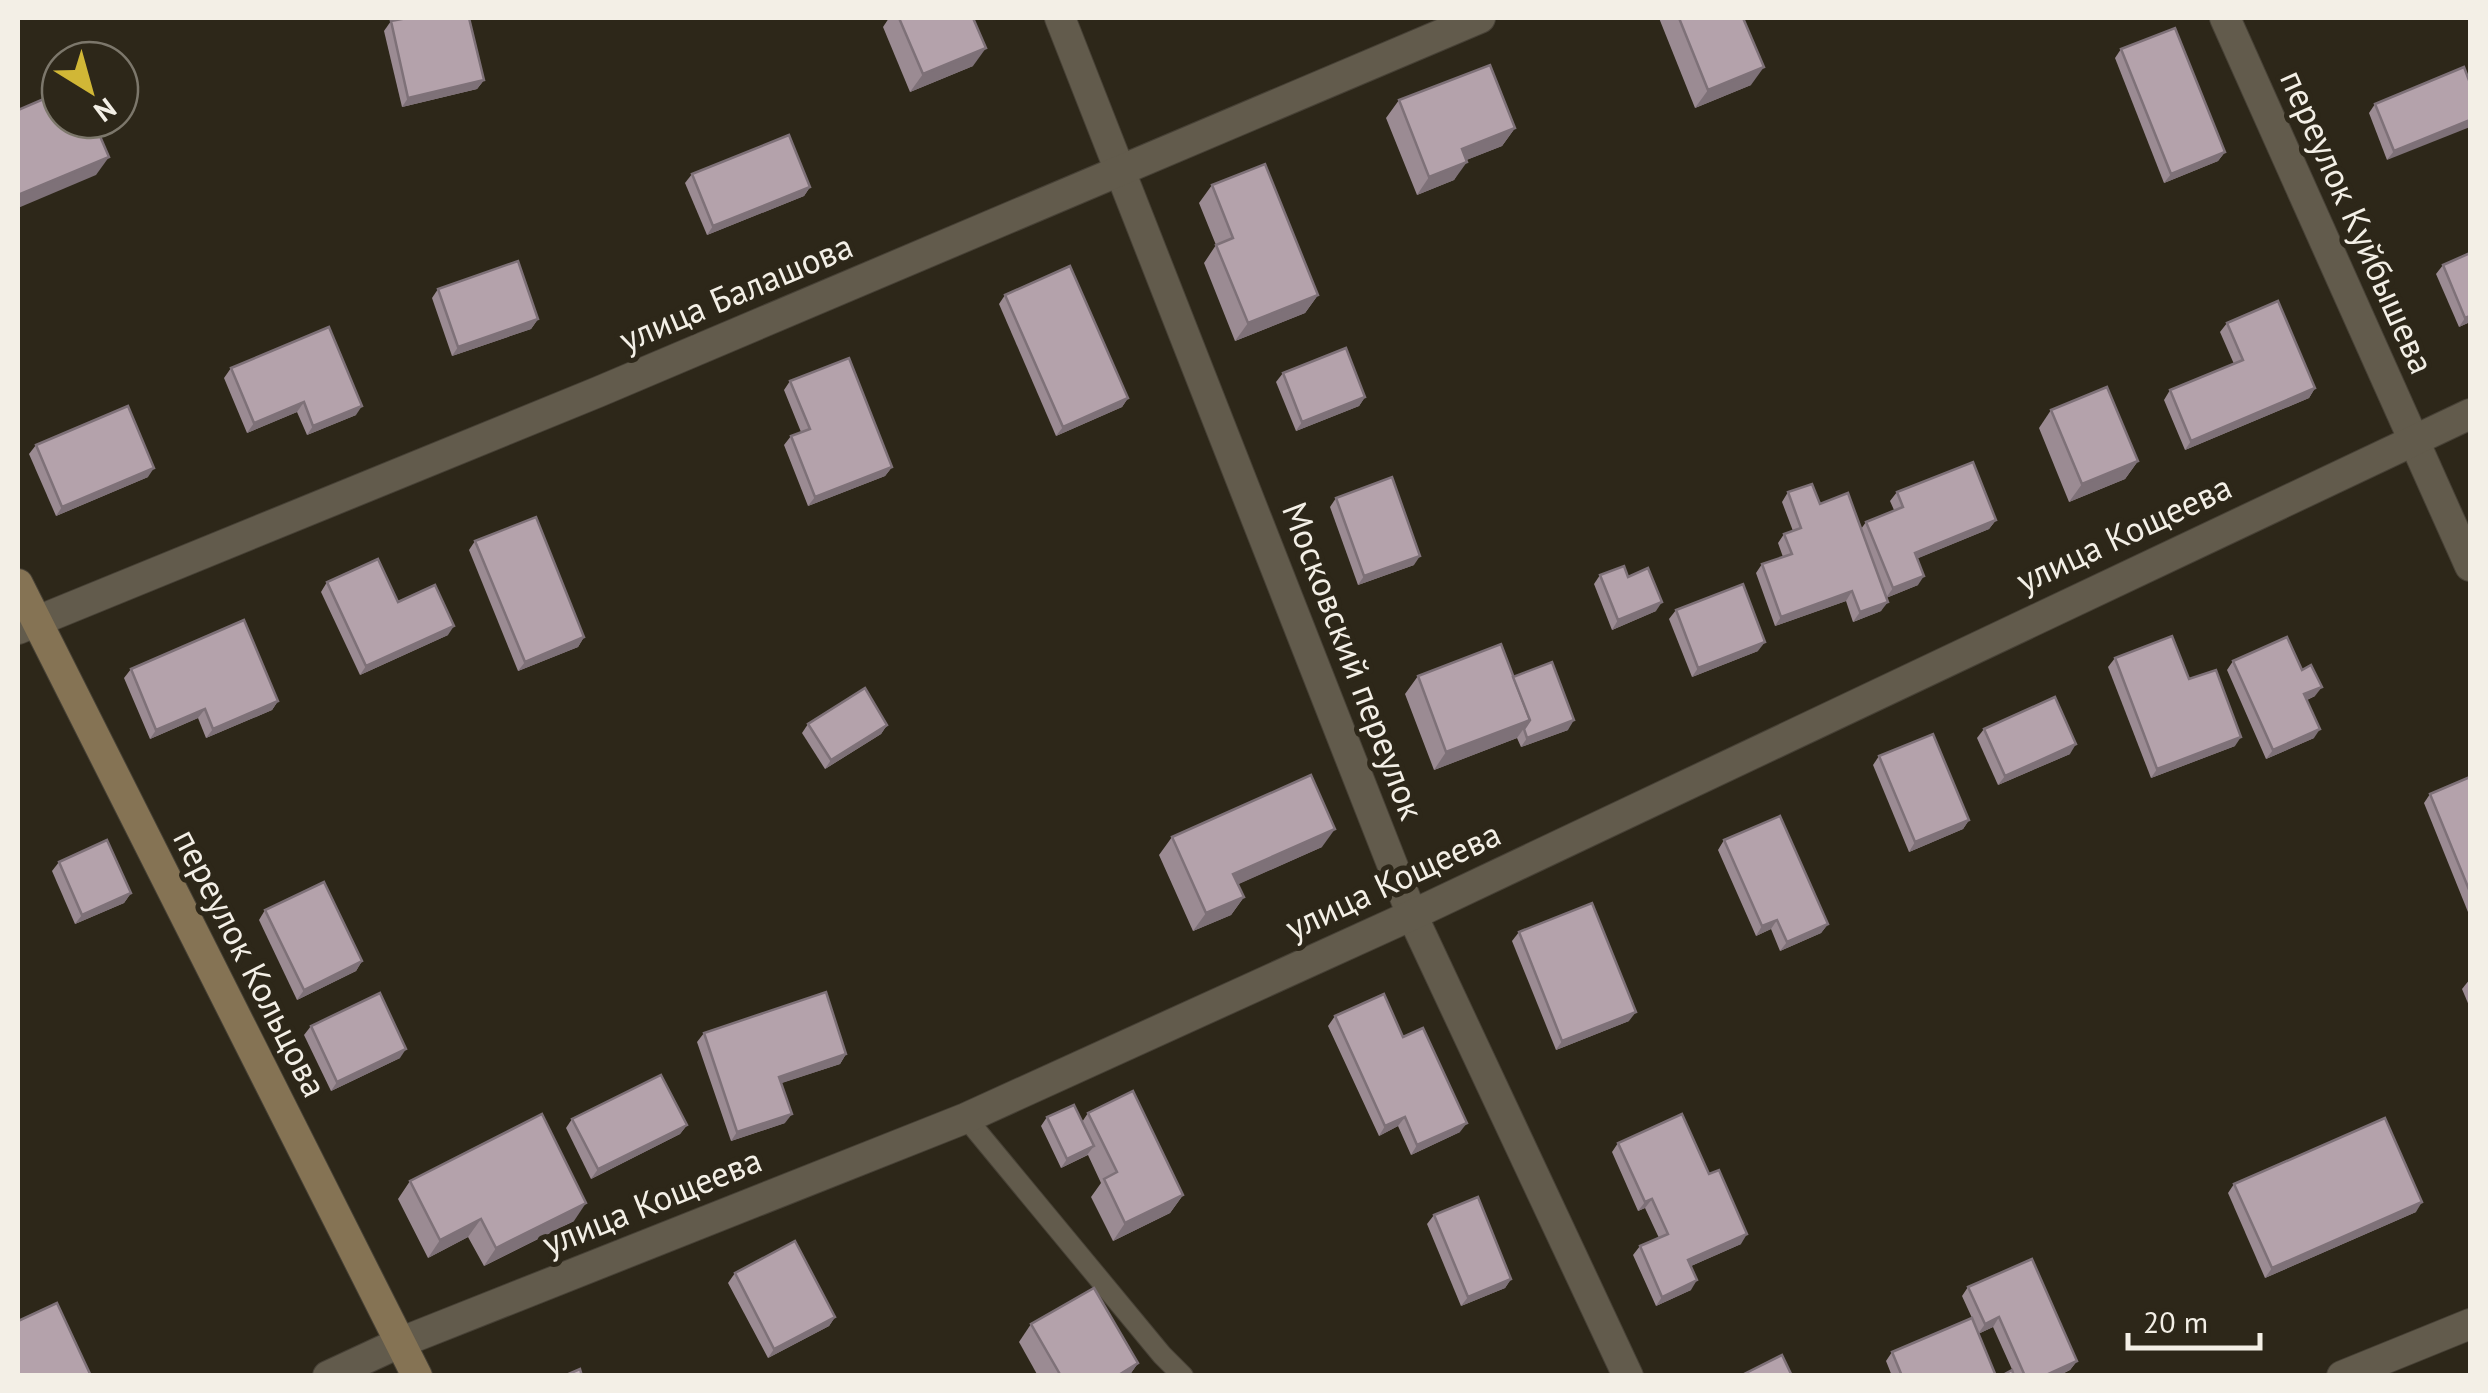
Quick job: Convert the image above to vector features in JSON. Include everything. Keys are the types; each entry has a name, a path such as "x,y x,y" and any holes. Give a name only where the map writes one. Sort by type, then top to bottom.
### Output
{"street":[{"name":"Московский переулок","path":"1060,18 1412,914 1628,1376"},
{"name":"улица Балашова","path":"27,625 598,392 1480,18"},
{"name":"переулок Куйбышева","path":"2224,18 2470,566"},
{"name":"улица Кощеева","path":"328,1376 399,1343 966,1118 1412,914 2470,414"},
{"name":"переулок Кольцова","path":"18,584 27,625 417,1376"},
{"path":"2342,1376 2470,1324"}],"lane":[{"path":"966,1118 1183,1376"}],"building":[{"path":"469,18 484,80 408,98 391,21"},
{"path":"899,18 973,18 986,48 923,74"},
{"path":"1679,18 1743,18 1764,67 1708,90"},
{"path":"2175,28 2225,152 2171,174 2121,49"},
{"path":"1490,65 1515,128 1462,149 1467,162 1429,177 1399,100"},
{"path":"2464,67 2470,83 2470,120 2394,151 2375,104"},
{"path":"40,101 40,140 102,140 109,157 18,195 18,110"},
{"path":"789,135 810,187 713,226 692,174"},
{"path":"1265,164 1318,295 1248,323 1216,245 1233,238 1212,185"},
{"path":"2470,253 2470,316 2465,318 2443,265"},
{"path":"518,261 538,319 458,347 438,289"},
{"path":"1070,266 1128,398 1063,427 1005,295"},
{"path":"2278,301 2315,388 2191,441 2170,390 2243,360 2227,323"},
{"path":"329,327 362,406 313,426 304,402 254,423 231,368"},
{"path":"1346,348 1365,397 1302,422 1283,373"},
{"path":"849,358 892,467 815,497 791,436 810,429 790,381"},
{"path":"2107,387 2138,461 2082,484 2051,410"},
{"path":"128,406 154,468 62,507 36,445"},
{"path":"1973,462 1996,520 1915,553 1924,576 1893,588 1866,522 1903,507 1897,492"},
{"path":"1392,477 1420,556 1364,576 1336,498"},
{"path":"1812,484 1820,504 1848,493 1888,602 1860,612 1852,591 1781,617 1762,564 1792,554 1784,534 1801,528 1788,492"},
{"path":"536,517 584,637 525,662 475,541"},
{"path":"378,559 398,602 435,585 454,626 366,666 327,582"},
{"path":"1624,566 1628,577 1648,568 1662,602 1618,620 1600,575"},
{"path":"1743,584 1765,642 1698,668 1676,610"},
{"path":"244,620 278,701 213,729 205,709 156,730 131,669"},
{"path":"2172,636 2189,679 2216,670 2241,737 2157,769 2115,658"},
{"path":"2287,637 2302,670 2311,665 2322,687 2304,694 2320,729 2273,750 2233,661"},
{"path":"1501,644 1530,720 1446,752 1418,676"},
{"path":"1552,662 1574,720 1527,738 1524,729 1530,720 1513,677"},
{"path":"865,688 887,725 831,760 808,724"},
{"path":"2055,697 2076,744 2005,776 1984,729"},
{"path":"1933,734 1969,820 1915,842 1879,756"},
{"path":"1311,775 1335,829 1233,874 1244,897 1206,913 1172,837"},
{"path":"2470,777 2470,892 2430,794"},
{"path":"1780,816 1828,924 1787,942 1777,920 1762,926 1724,840"},
{"path":"107,840 131,893 82,915 59,862"},
{"path":"324,882 362,961 304,990 265,910"},
{"path":"1592,903 1636,1012 1562,1041 1519,932"},
{"path":"826,992 846,1054 779,1077 792,1114 737,1132 704,1033"},
{"path":"380,993 406,1049 337,1082 311,1026"},
{"path":"1384,994 1403,1037 1423,1028 1467,1123 1417,1145 1405,1117 1385,1126 1335,1016"},
{"path":"661,1075 687,1125 598,1169 572,1119"},
{"path":"1133,1091 1183,1195 1125,1223 1104,1179 1117,1172 1088,1113"},
{"path":"1074,1105 1094,1146 1067,1159 1047,1117"},
{"path":"542,1114 586,1203 496,1248 481,1219 440,1240 410,1181"},
{"path":"1682,1114 1709,1174 1719,1170 1747,1234 1688,1260 1697,1280 1662,1297 1640,1246 1668,1234 1652,1199 1645,1202 1618,1143"},
{"path":"2385,1118 2422,1202 2272,1268 2234,1184"},
{"path":"1478,1197 1511,1279 1468,1297 1434,1215"},
{"path":"795,1241 835,1317 774,1349 735,1273"},
{"path":"2032,1259 2077,1361 2044,1376 2025,1376 1999,1317 1985,1324 1968,1287"},
{"path":"1094,1288 1138,1363 1117,1376 1061,1376 1031,1324"},
{"path":"57,1303 91,1376 18,1376 18,1321"},
{"path":"1972,1318 1996,1376 1902,1376 1892,1352"},
{"path":"1782,1355 1792,1376 1740,1376"},
{"path":"580,1369 582,1376 564,1376"}]}
